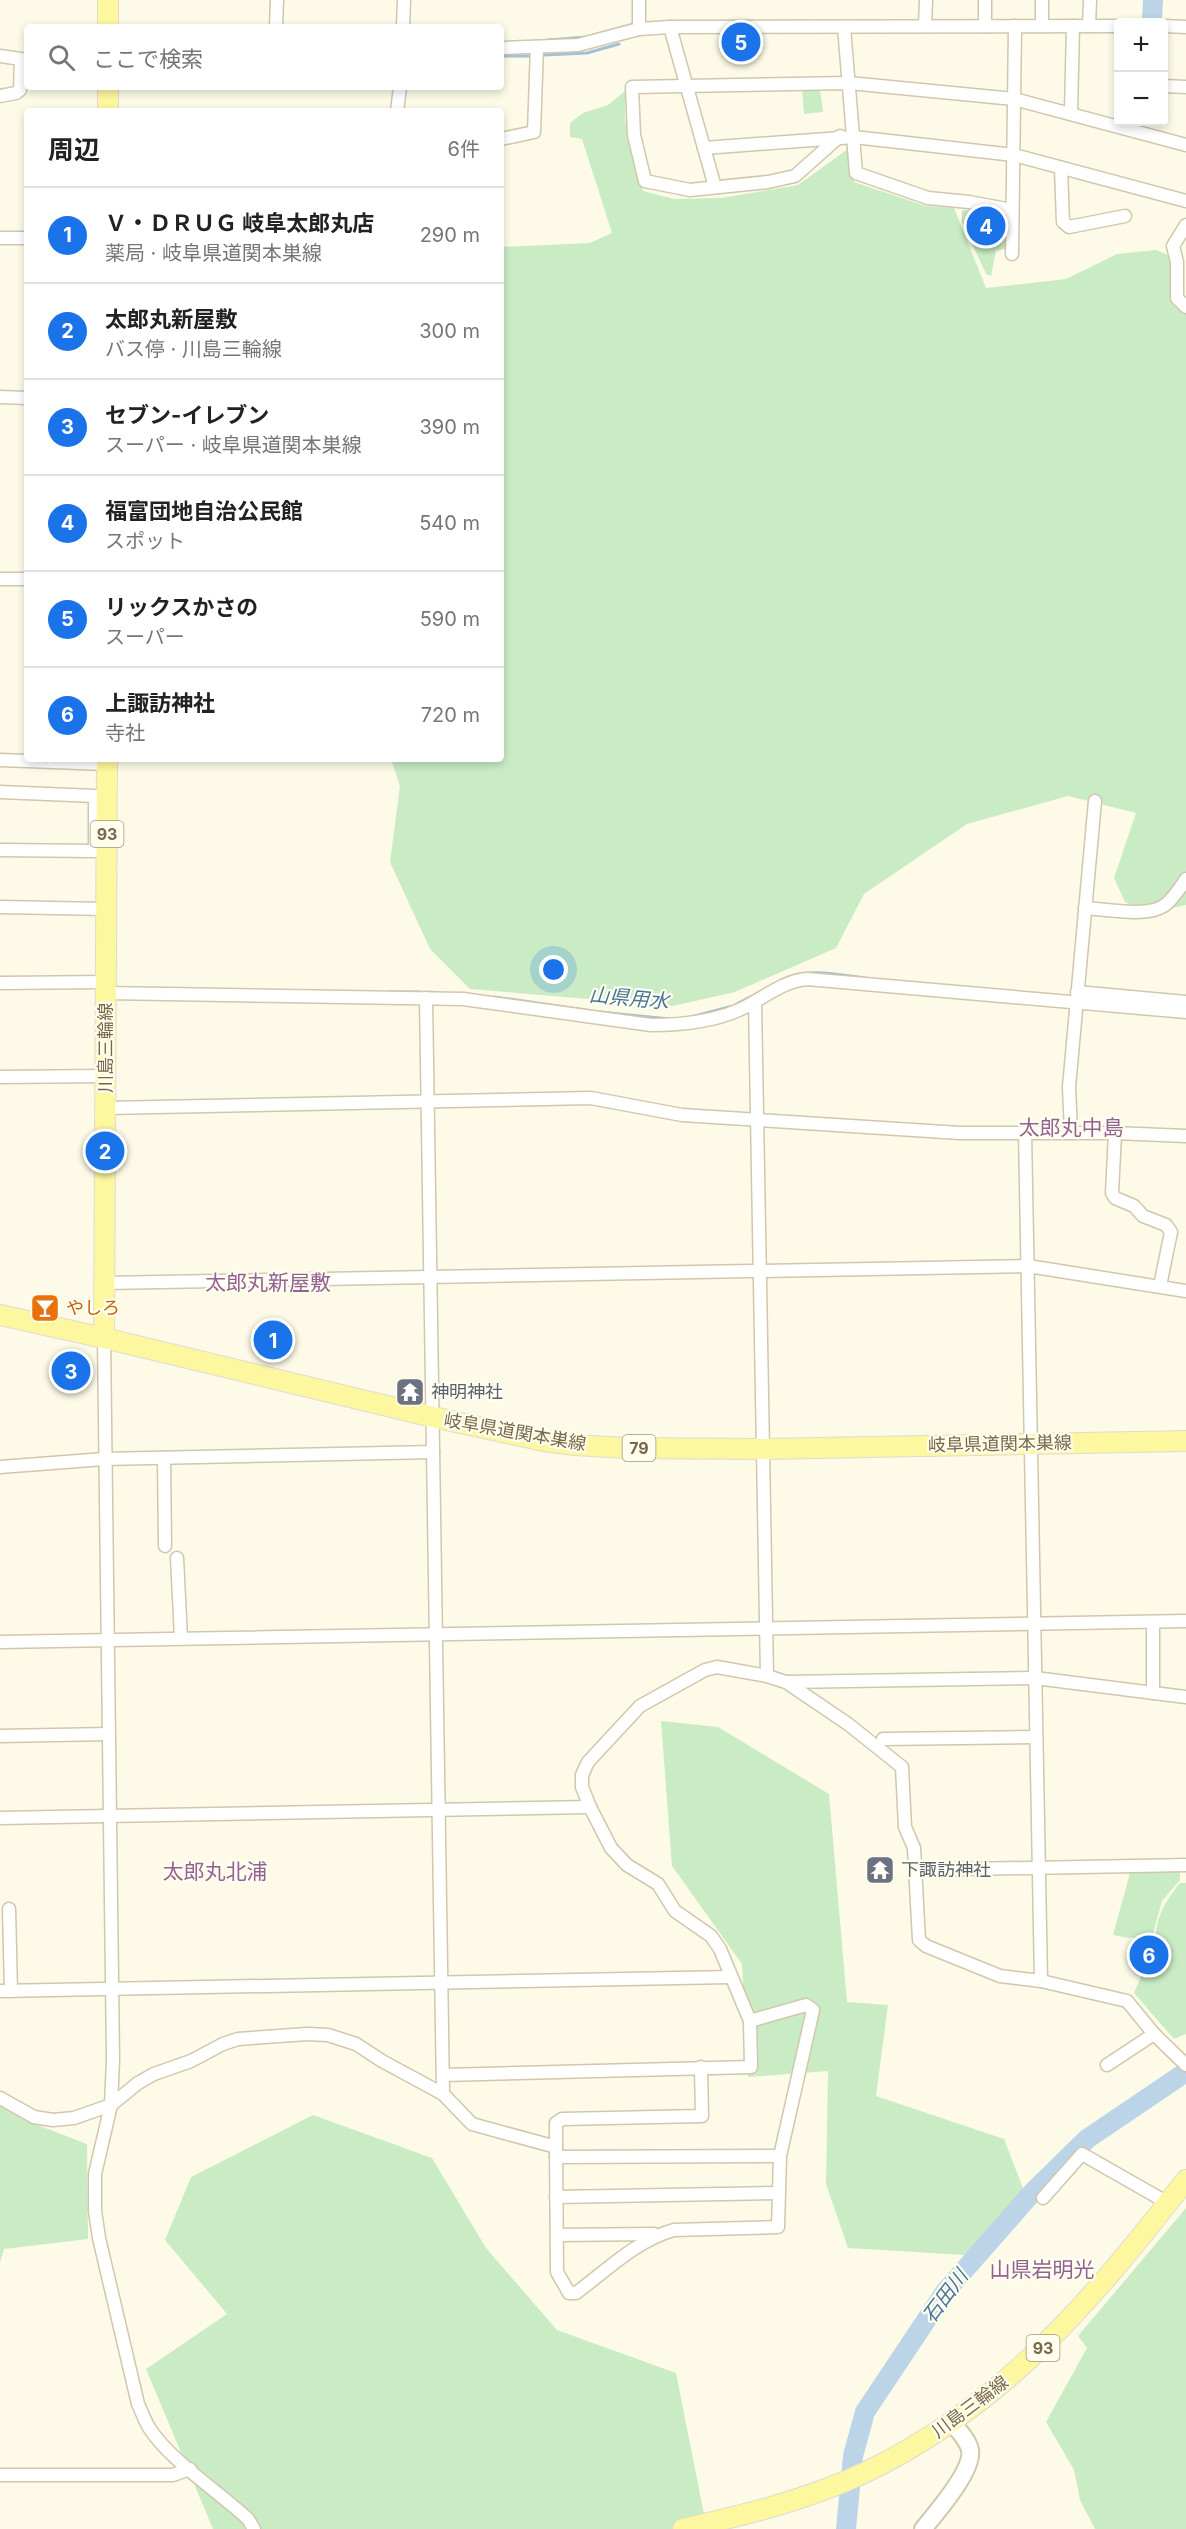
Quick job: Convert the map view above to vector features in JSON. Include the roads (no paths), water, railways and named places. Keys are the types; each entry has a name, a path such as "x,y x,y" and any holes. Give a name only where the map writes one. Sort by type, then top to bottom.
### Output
{"main road":[{"path":"108,0 108,24"},
{"path":"108,90 108,108"},
{"name":"川島三輪線","path":"104,1338 107,762"},
{"name":"岐阜県道関本巣線","path":"0,1316 104,1338 433,1417 575,1445 626,1449 764,1449 1186,1441"},
{"name":"川島三輪線","path":"683,2529 754,2513 833,2486 909,2451 952,2423 1022,2368 1053,2338 1128,2254 1186,2180"}],"street":[{"path":"276,24 277,0"},
{"path":"403,24 404,0"},
{"path":"639,0 639,29"},
{"path":"925,26 926,0"},
{"path":"985,0 985,26"},
{"path":"1042,0 1042,26"},
{"path":"1089,26 1090,0"},
{"path":"1012,254 1015,26"},
{"path":"1071,113 1073,26"},
{"path":"504,48 578,45 639,29 670,27 1114,26"},
{"path":"1168,26 1186,27"},
{"path":"670,27 715,187"},
{"path":"844,27 856,173 928,198 969,202 1012,210"},
{"path":"504,137 534,132 537,48"},
{"path":"0,56 24,60 20,90 0,96"},
{"path":"840,136 795,176 768,182 690,190 645,181 634,135 632,87 849,83 1014,99 1114,123"},
{"path":"1168,86 1186,87"},
{"path":"397,108 400,90"},
{"path":"1124,126 1186,145"},
{"path":"704,148 840,136 854,137 1014,155 1186,201"},
{"path":"1061,168 1063,222 1069,227 1125,216"},
{"path":"1186,225 1173,246 1178,262 1177,298 1186,307"},
{"path":"0,238 24,238"},
{"path":"0,398 24,398"},
{"path":"0,579 24,579"},
{"path":"0,760 24,760"},
{"path":"0,792 95,796 95,851 0,850"},
{"path":"1071,1132 1068,1087 1095,801"},
{"path":"1084,908 1154,911 1164,906 1177,893 1186,879"},
{"path":"0,907 106,909"},
{"path":"0,983 426,998 500,1003 651,1025 673,1025 736,1012 794,980 807,979 1186,1002"},
{"path":"1077,997 1186,1012"},
{"path":"426,998 443,2094"},
{"path":"755,1002 767,1676"},
{"path":"0,1077 105,1076"},
{"path":"106,1108 591,1098 682,1115 960,1133 1071,1132 1186,1136"},
{"path":"1025,1133 1041,1981"},
{"path":"1115,1133 1112,1193 1115,1198 1134,1206 1143,1216 1166,1225 1171,1232 1160,1286"},
{"path":"105,1282 1028,1266 1186,1292"},
{"path":"104,1338 112,1990 111,2105 95,2174 95,2211 99,2238 138,2404 159,2440 248,2519 254,2529"},
{"path":"0,1467 104,1459 434,1452"},
{"path":"164,1458 165,1546"},
{"path":"177,1558 181,1638"},
{"path":"0,1642 1186,1621"},
{"path":"1153,1622 1153,1693"},
{"path":"444,2075 751,2067 750,2021 720,1949 711,1936 675,1911 658,1884 627,1865 611,1848 582,1786 582,1775 588,1762 640,1706 705,1670 717,1668 767,1676 786,1682 848,1724 902,1767 906,1827 914,1848 919,1940 926,1946 1000,1976 1041,1981 1127,2001 1154,2034 1186,2065"},
{"path":"786,1682 1035,1678 1186,1697"},
{"path":"0,1736 108,1734"},
{"path":"884,1739 1036,1737"},
{"path":"0,1818 590,1807"},
{"path":"916,1870 1186,1865"},
{"path":"9,1909 5,1991 730,1977"},
{"path":"556,2235 658,2234 674,2230 778,2228 780,2156 813,2010 806,2005 750,2021"},
{"path":"0,2098 34,2117 53,2120 74,2118 111,2105 138,2083 154,2074 191,2061 223,2044 238,2039 307,2034 328,2035 356,2044 443,2094 472,2124 530,2138 556,2152 780,2156"},
{"path":"1107,2065 1154,2034"},
{"path":"658,2234 576,2293 569,2293 556,2272 556,2123 562,2119 702,2116 701,2067"},
{"path":"1043,2198 1082,2154 1168,2203"},
{"path":"556,2197 778,2193"},
{"path":"924,2529 968,2466 971,2453 968,2443 952,2423"},
{"path":"0,2475 173,2475 190,2469"}],"waterway":[{"path":"1152,18 1153,0"},
{"name":"山県用水","path":"548,40 587,37 634,24"},
{"path":"545,55 587,53 619,44"},
{"path":"504,56 532,56"},
{"name":"山県用水","path":"781,980 814,973 872,979"},
{"name":"山県用水","path":"388,992 421,992"},
{"name":"山県用水","path":"430,992 440,993"},
{"name":"山県用水","path":"495,997 592,1011"},
{"name":"山県用水","path":"691,1017 733,1006 750,997"},
{"name":"山県用水","path":"599,1012 670,1019"},
{"name":"石田川","path":"846,2529 853,2456 865,2412 945,2292 1032,2193 1087,2139 1186,2072"}],"place":[{"name":"リックスかさの","path":"741,42"},
{"name":"福富団地自治公民館","path":"986,226"},
{"name":"太郎丸新屋敷","path":"105,1151"},
{"name":"やしろ","path":"45,1308"},
{"name":"Ｖ・ＤＲＵＧ 岐阜太郎丸店","path":"273,1340"},
{"name":"セブン-イレブン","path":"71,1371"},
{"name":"神明神社","path":"410,1392"},
{"name":"下諏訪神社","path":"880,1870"},
{"name":"上諏訪神社","path":"1149,1955"}],"district":[{"name":"太郎丸中島","path":"1071,1128"},
{"name":"太郎丸新屋敷","path":"268,1283"},
{"name":"太郎丸北浦","path":"215,1872"},
{"name":"山県岩明光","path":"1042,2270"}]}
